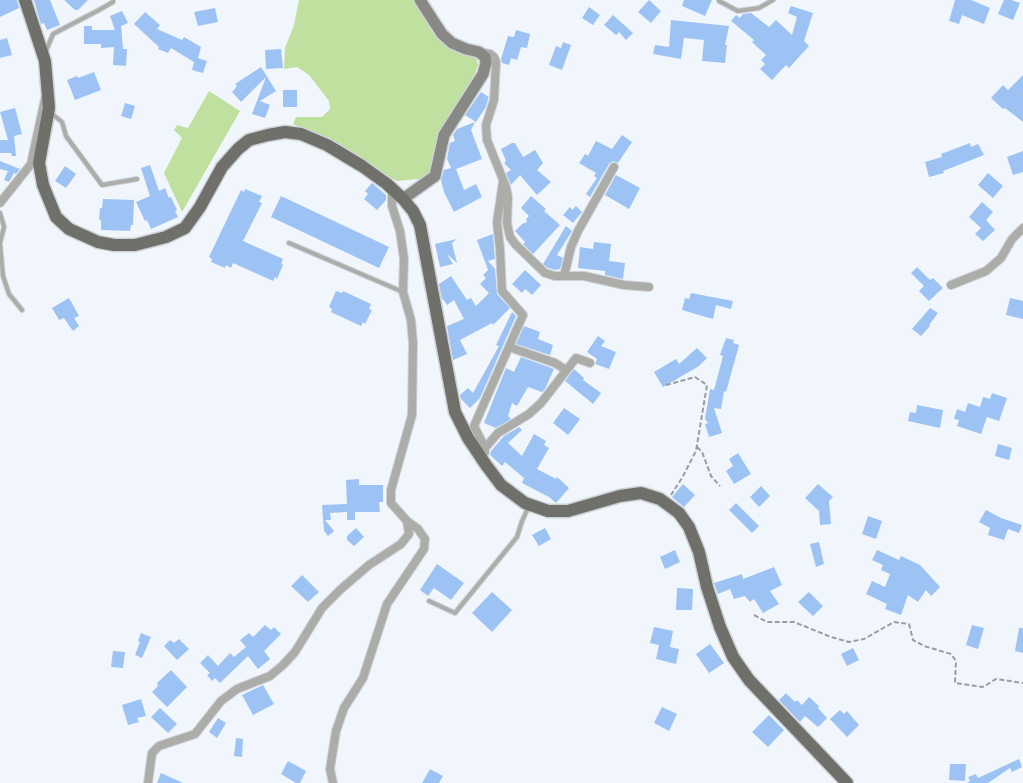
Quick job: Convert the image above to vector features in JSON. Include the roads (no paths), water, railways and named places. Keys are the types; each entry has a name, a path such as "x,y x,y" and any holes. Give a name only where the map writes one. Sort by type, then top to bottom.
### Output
{"main road":[{"path":"25,0 44,56 48,112 39,163 43,185 56,217 69,229 98,242 114,245 135,245 166,237 185,228 200,208 222,167 238,149 249,140 285,132 300,134 327,145 362,166 392,188 403,199 413,211 420,225 456,412 468,438 501,485 530,504 548,511 568,511 620,496 641,494 660,499 679,513 689,527 699,552 720,627 733,657 749,680 847,783"}],"street":[{"path":"420,0 442,34 452,43 466,49 494,56 496,62 494,100 486,125 487,140 508,197 507,223 510,237 526,256 545,273 564,276 584,276 624,285 649,287"},
{"path":"403,199 435,176 444,135 482,74 486,63 485,57 479,52"},
{"path":"0,203 31,164 44,100 48,96"},
{"path":"564,276 571,247 578,231 614,167"},
{"path":"486,465 485,448 474,426 523,315 502,291 500,278 500,249 497,222 503,180"},
{"path":"333,783 330,769 336,731 344,708 363,678 387,604 424,549 425,539 418,529 407,521 391,503 391,490 412,415 414,343 403,292 404,259 400,231 392,206 392,188"},
{"path":"951,285 986,271 1001,258 1012,239 1023,228"},
{"path":"509,347 555,363 566,370"},
{"path":"485,448 498,433 529,414 541,403 576,358 590,363"},
{"path":"148,783 152,753 159,746 196,734 221,701 237,689 270,676 283,666 295,652 322,608 340,588 369,565 401,544 409,534 407,521"}],"lane":[{"path":"44,56 53,34 99,10 113,2 113,0"},
{"path":"718,1 738,12 759,8 773,0"},
{"path":"48,112 62,122 66,136 102,185 137,178"},
{"path":"0,213 4,227 0,244 3,276 9,294 22,310"},
{"path":"289,243 403,292"},
{"path":"429,601 455,613 517,537 530,504"}]}
